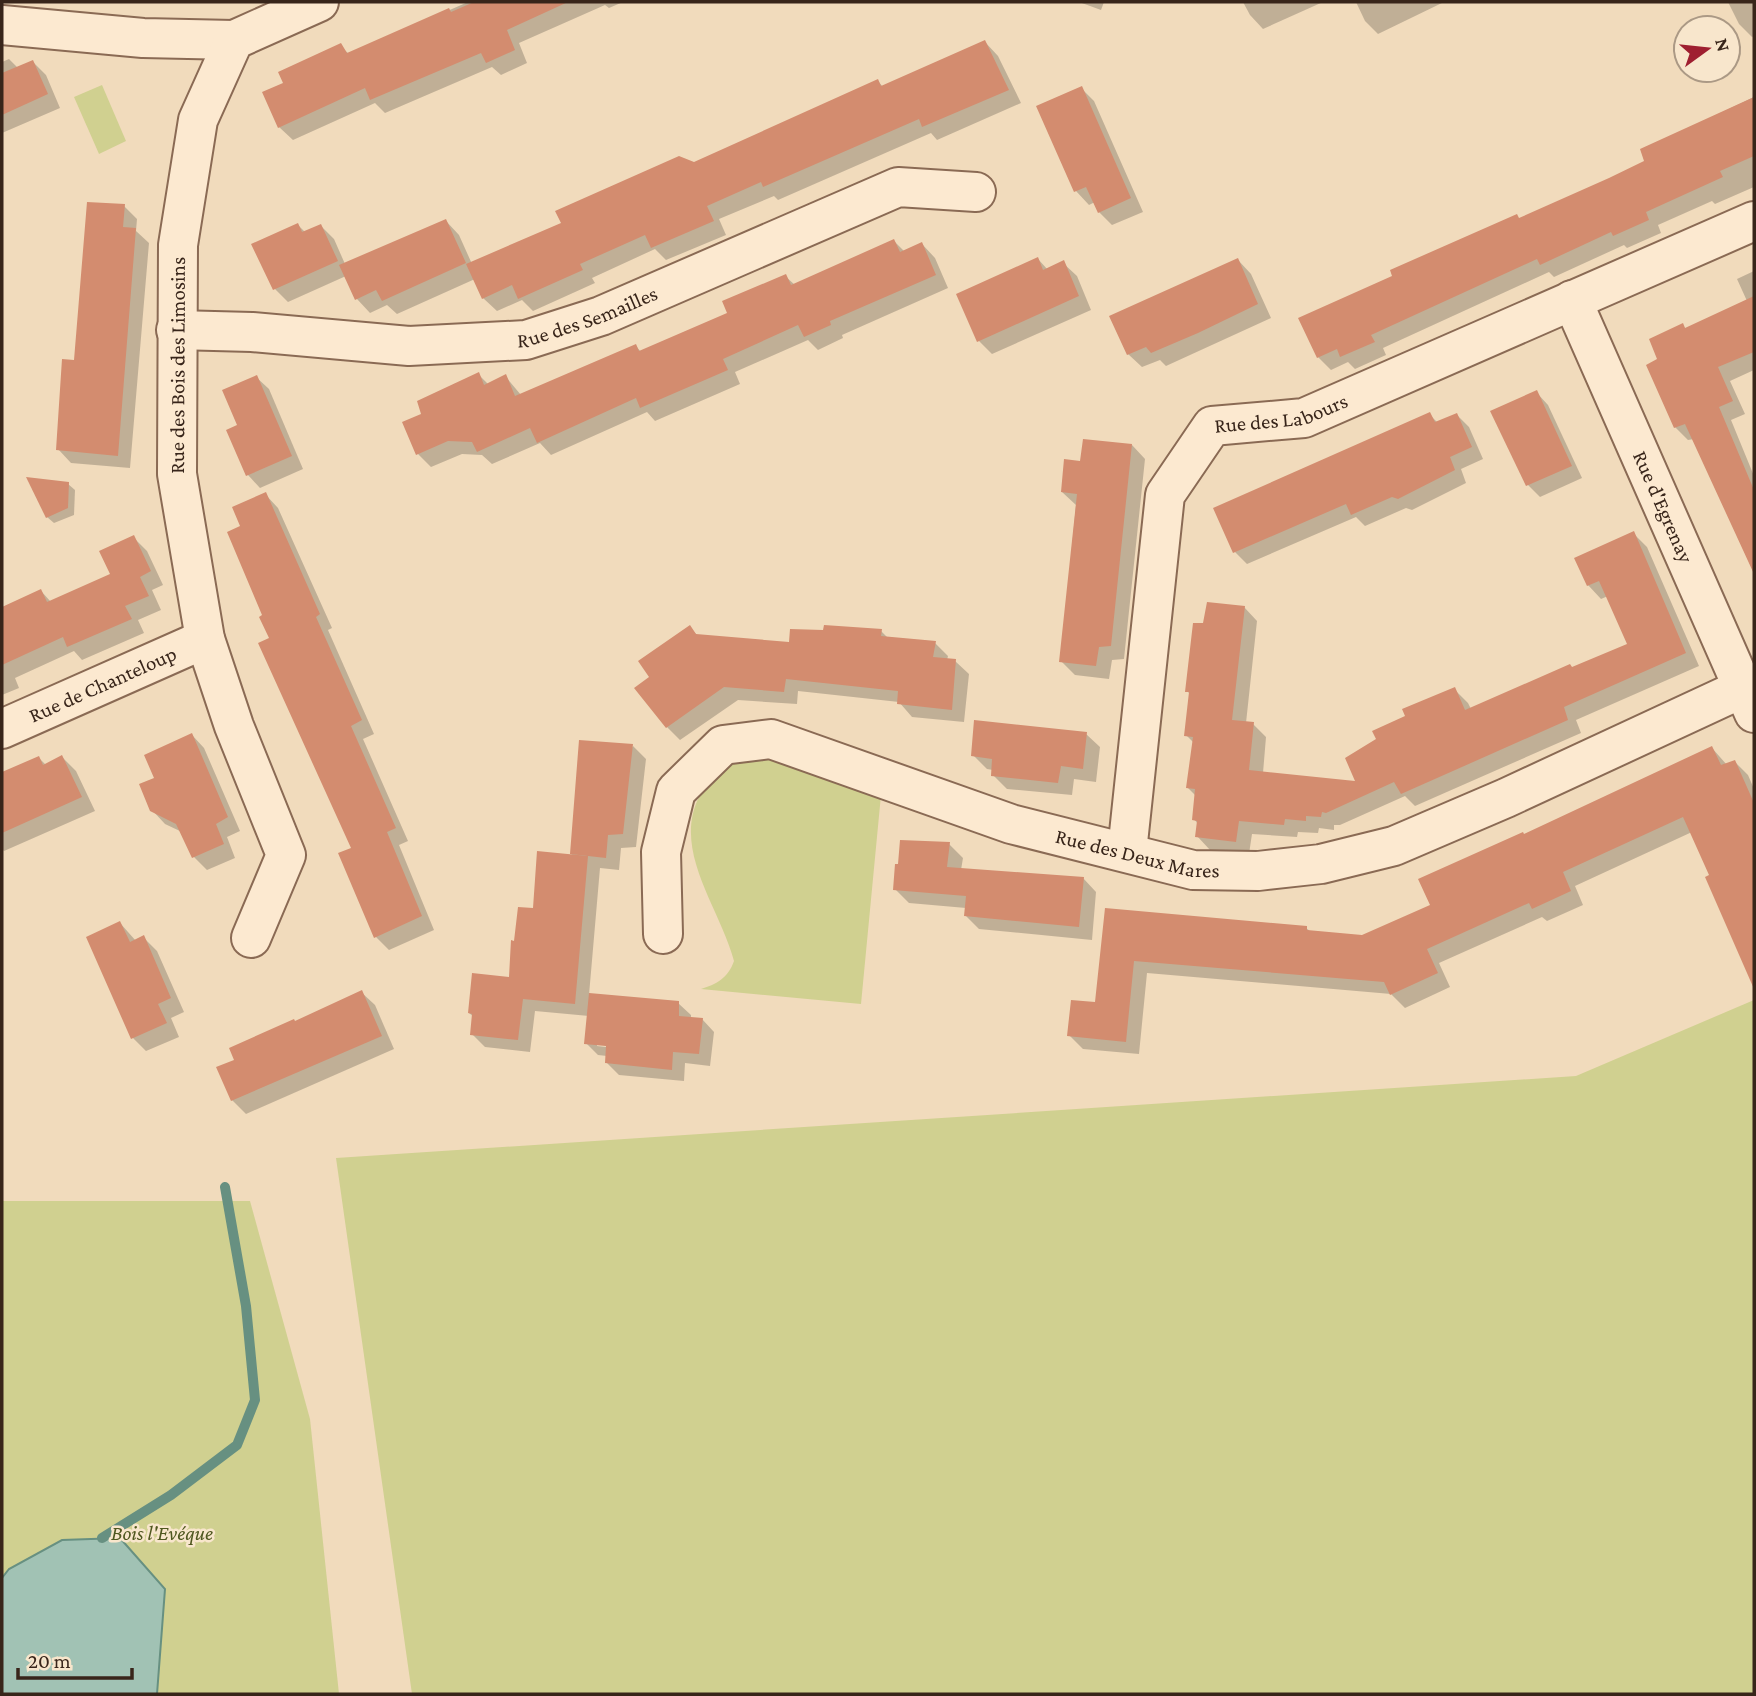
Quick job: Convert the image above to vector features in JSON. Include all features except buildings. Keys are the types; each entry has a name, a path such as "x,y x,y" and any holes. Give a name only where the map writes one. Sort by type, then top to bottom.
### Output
{"street":[{"path":"2,25 143,38 234,40 319,2"},
{"name":"Rue des Bois des Limosins","path":"234,40 198,120 178,244 177,474 205,639 234,726 286,855 251,938"},
{"name":"Rue des Semailles","path":"177,330 252,332 409,346 526,340 601,316 898,187 976,192"},
{"name":"Rue des Labours","path":"1127,852 1165,495 1212,426 1304,418 1754,220"},
{"name":"Rue d'Egrenay","path":"1572,300 1748,700"},
{"name":"Rue de Chanteloup","path":"2,729 205,639"},
{"name":"Rue des Deux Mares","path":"663,934 661,852 676,791 723,745 771,739 1011,824 1193,870 1258,871 1321,864 1394,846 1748,700"}],"green space":[{"path":"102,85 126,141 99,154 74,97"},
{"path":"776,756 881,795 861,1004 701,989 721,979 729,972 734,961 695,859 691,838 692,817 702,792 723,769 744,760"},
{"path":"1754,1000 1754,1694 412,1694 336,1158 1576,1076"},
{"name":"Bois l'Evéque","path":"2,1201 250,1201 310,1419 339,1694 2,1694"}],"shaded area":[{"path":"120,1538 165,1589 157,1694 2,1694 2,1578 9,1569 62,1540"}],"waterway":[{"path":"102,1538 171,1495 237,1445 255,1400 246,1306 225,1187"}]}
